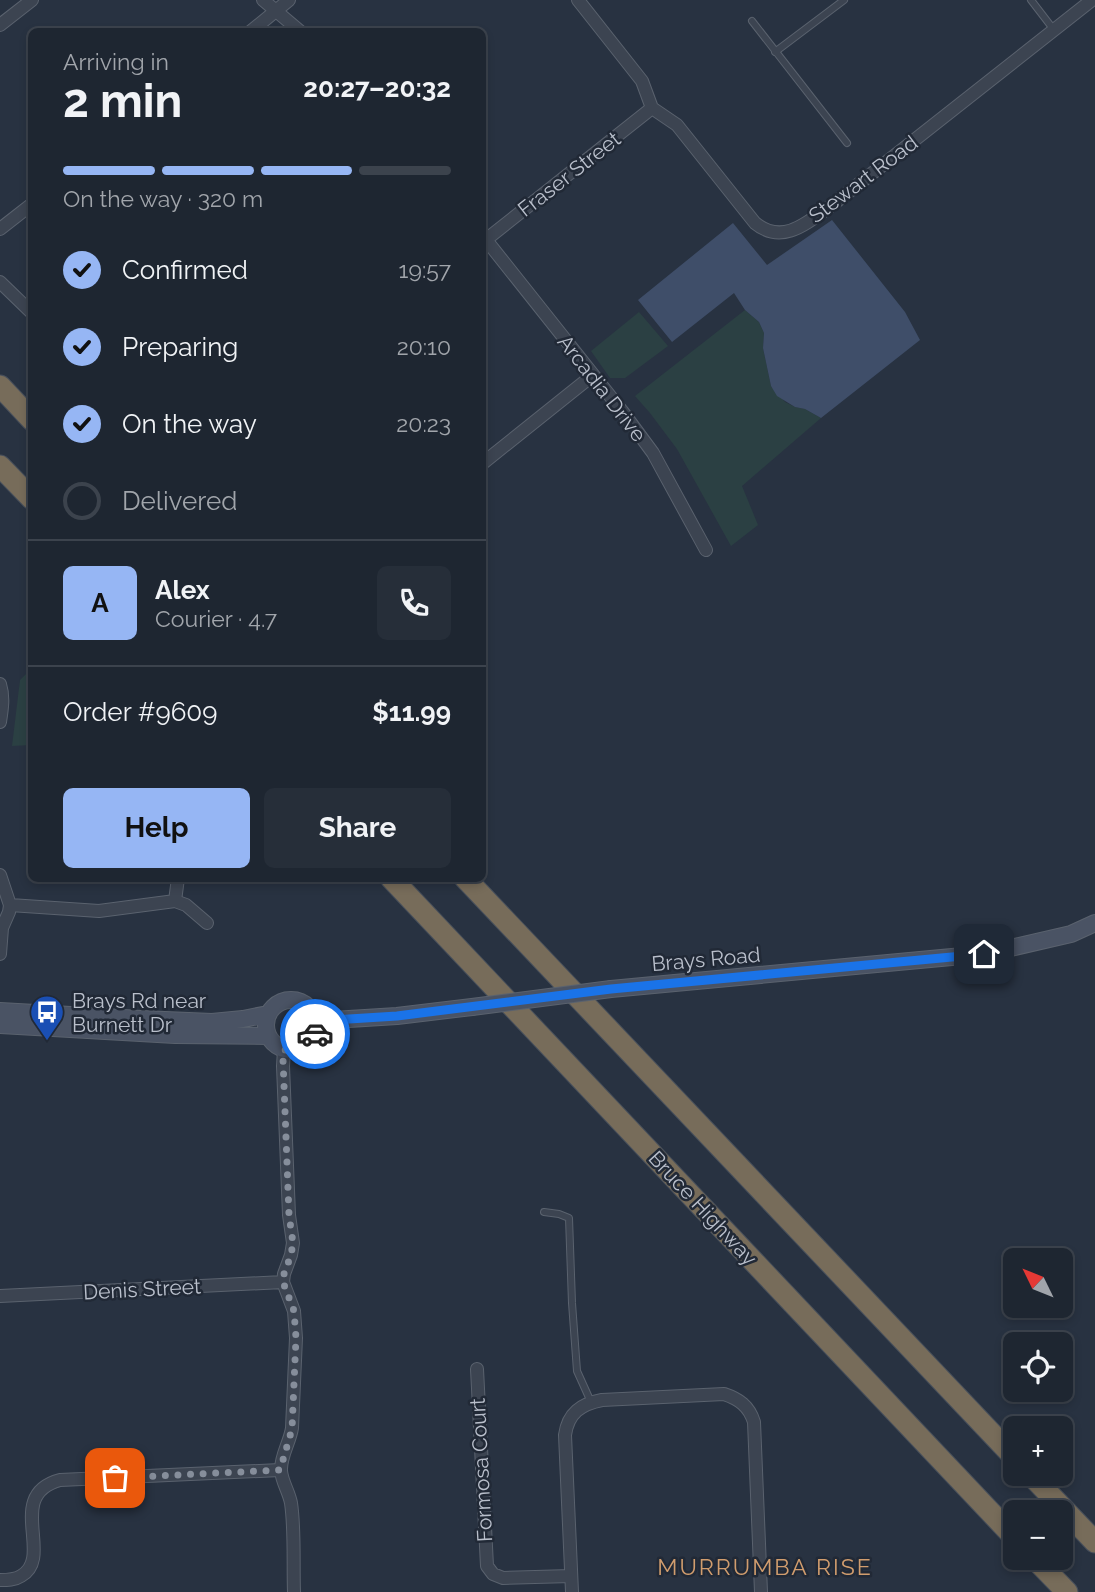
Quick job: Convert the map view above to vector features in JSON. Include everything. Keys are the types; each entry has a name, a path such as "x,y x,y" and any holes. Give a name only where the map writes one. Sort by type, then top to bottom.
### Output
{"highway":[{"path":"0,386 28,416"},
{"path":"0,466 28,495"},
{"name":"Bruce Highway","path":"395,882 1003,1525"},
{"path":"469,882 1003,1445"},
{"path":"1041,1486 1095,1542"},
{"path":"1046,1570 1067,1592"}],"main road":[{"name":"Brays Road","path":"317,1021 397,1016 611,989 984,954 1071,934 1095,923"},
{"path":"1071,934 1095,933"},
{"path":"295,999 303,1002 314,1013 317,1021 314,1038 301,1049 293,1051 278,1047 268,1036 268,1014 279,1002 295,999"},
{"path":"0,1011 212,1022 268,1014"},
{"path":"0,1025 175,1035 268,1036"}],"street":[{"path":"0,25 32,0"},
{"path":"263,0 296,28"},
{"path":"255,28 289,0"},
{"name":"Stewart Road","path":"578,0 642,81 652,108 677,125 755,223 768,232 781,233 793,230 832,205 1092,0"},
{"name":"Fraser Street","path":"486,237 652,108"},
{"path":"0,229 28,207"},
{"name":"Arcadia Drive","path":"486,241 653,453 706,550"},
{"path":"0,282 28,309"},
{"path":"486,461 593,375"},
{"path":"0,684 3,704 0,722"},
{"path":"0,875 10,905 2,928 0,954"},
{"path":"175,901 177,882"},
{"path":"10,905 99,911 175,901 186,905 207,923"},
{"path":"284,1050 288,1190 293,1243 283,1282 294,1311 296,1338 292,1429 280,1470 291,1509 294,1592"},
{"name":"Denis Street","path":"0,1296 283,1282"},
{"name":"Formosa Court","path":"477,1369 487,1566 493,1574 503,1578 571,1576"},
{"path":"572,1592 565,1435 566,1425 572,1415 579,1407 602,1400 724,1394 744,1404 751,1412 754,1422 761,1592"},
{"path":"0,1580 19,1578 27,1572 34,1552 33,1505 36,1495 50,1483 60,1480 280,1470"}],"lane":[{"path":"775,52 844,0"},
{"path":"1031,0 1055,30"},
{"path":"752,21 847,143"},
{"path":"544,1212 569,1218 577,1371 591,1402"}],"green space":[{"path":"745,310 759,322 764,333 763,348 771,386 785,402 821,418 742,486 758,525 731,546 677,449 635,396"},
{"path":"639,312 668,346 625,378 610,378 591,351"},
{"path":"28,672 28,745 12,746 20,680"}],"water":[{"path":"832,220 905,312 920,340 821,418 777,396 771,386 763,348 764,333 759,322 745,310 734,293 672,342 638,300 733,223 767,265"}],"way so far":[{"path":"115,1478 280,1470 292,1429 296,1338 294,1311 283,1282 293,1243 289,1215 283,1059 284,1050 301,1049 315,1034"}],"place":[{"name":"Brays Rd near Burnett Dr","path":"47,1042"}],"district":[{"name":"MURRUMBA RISE","path":"765,1566"}],"route":[{"path":"315,1034 317,1021 328,1019 397,1016 611,989 984,954"}]}
